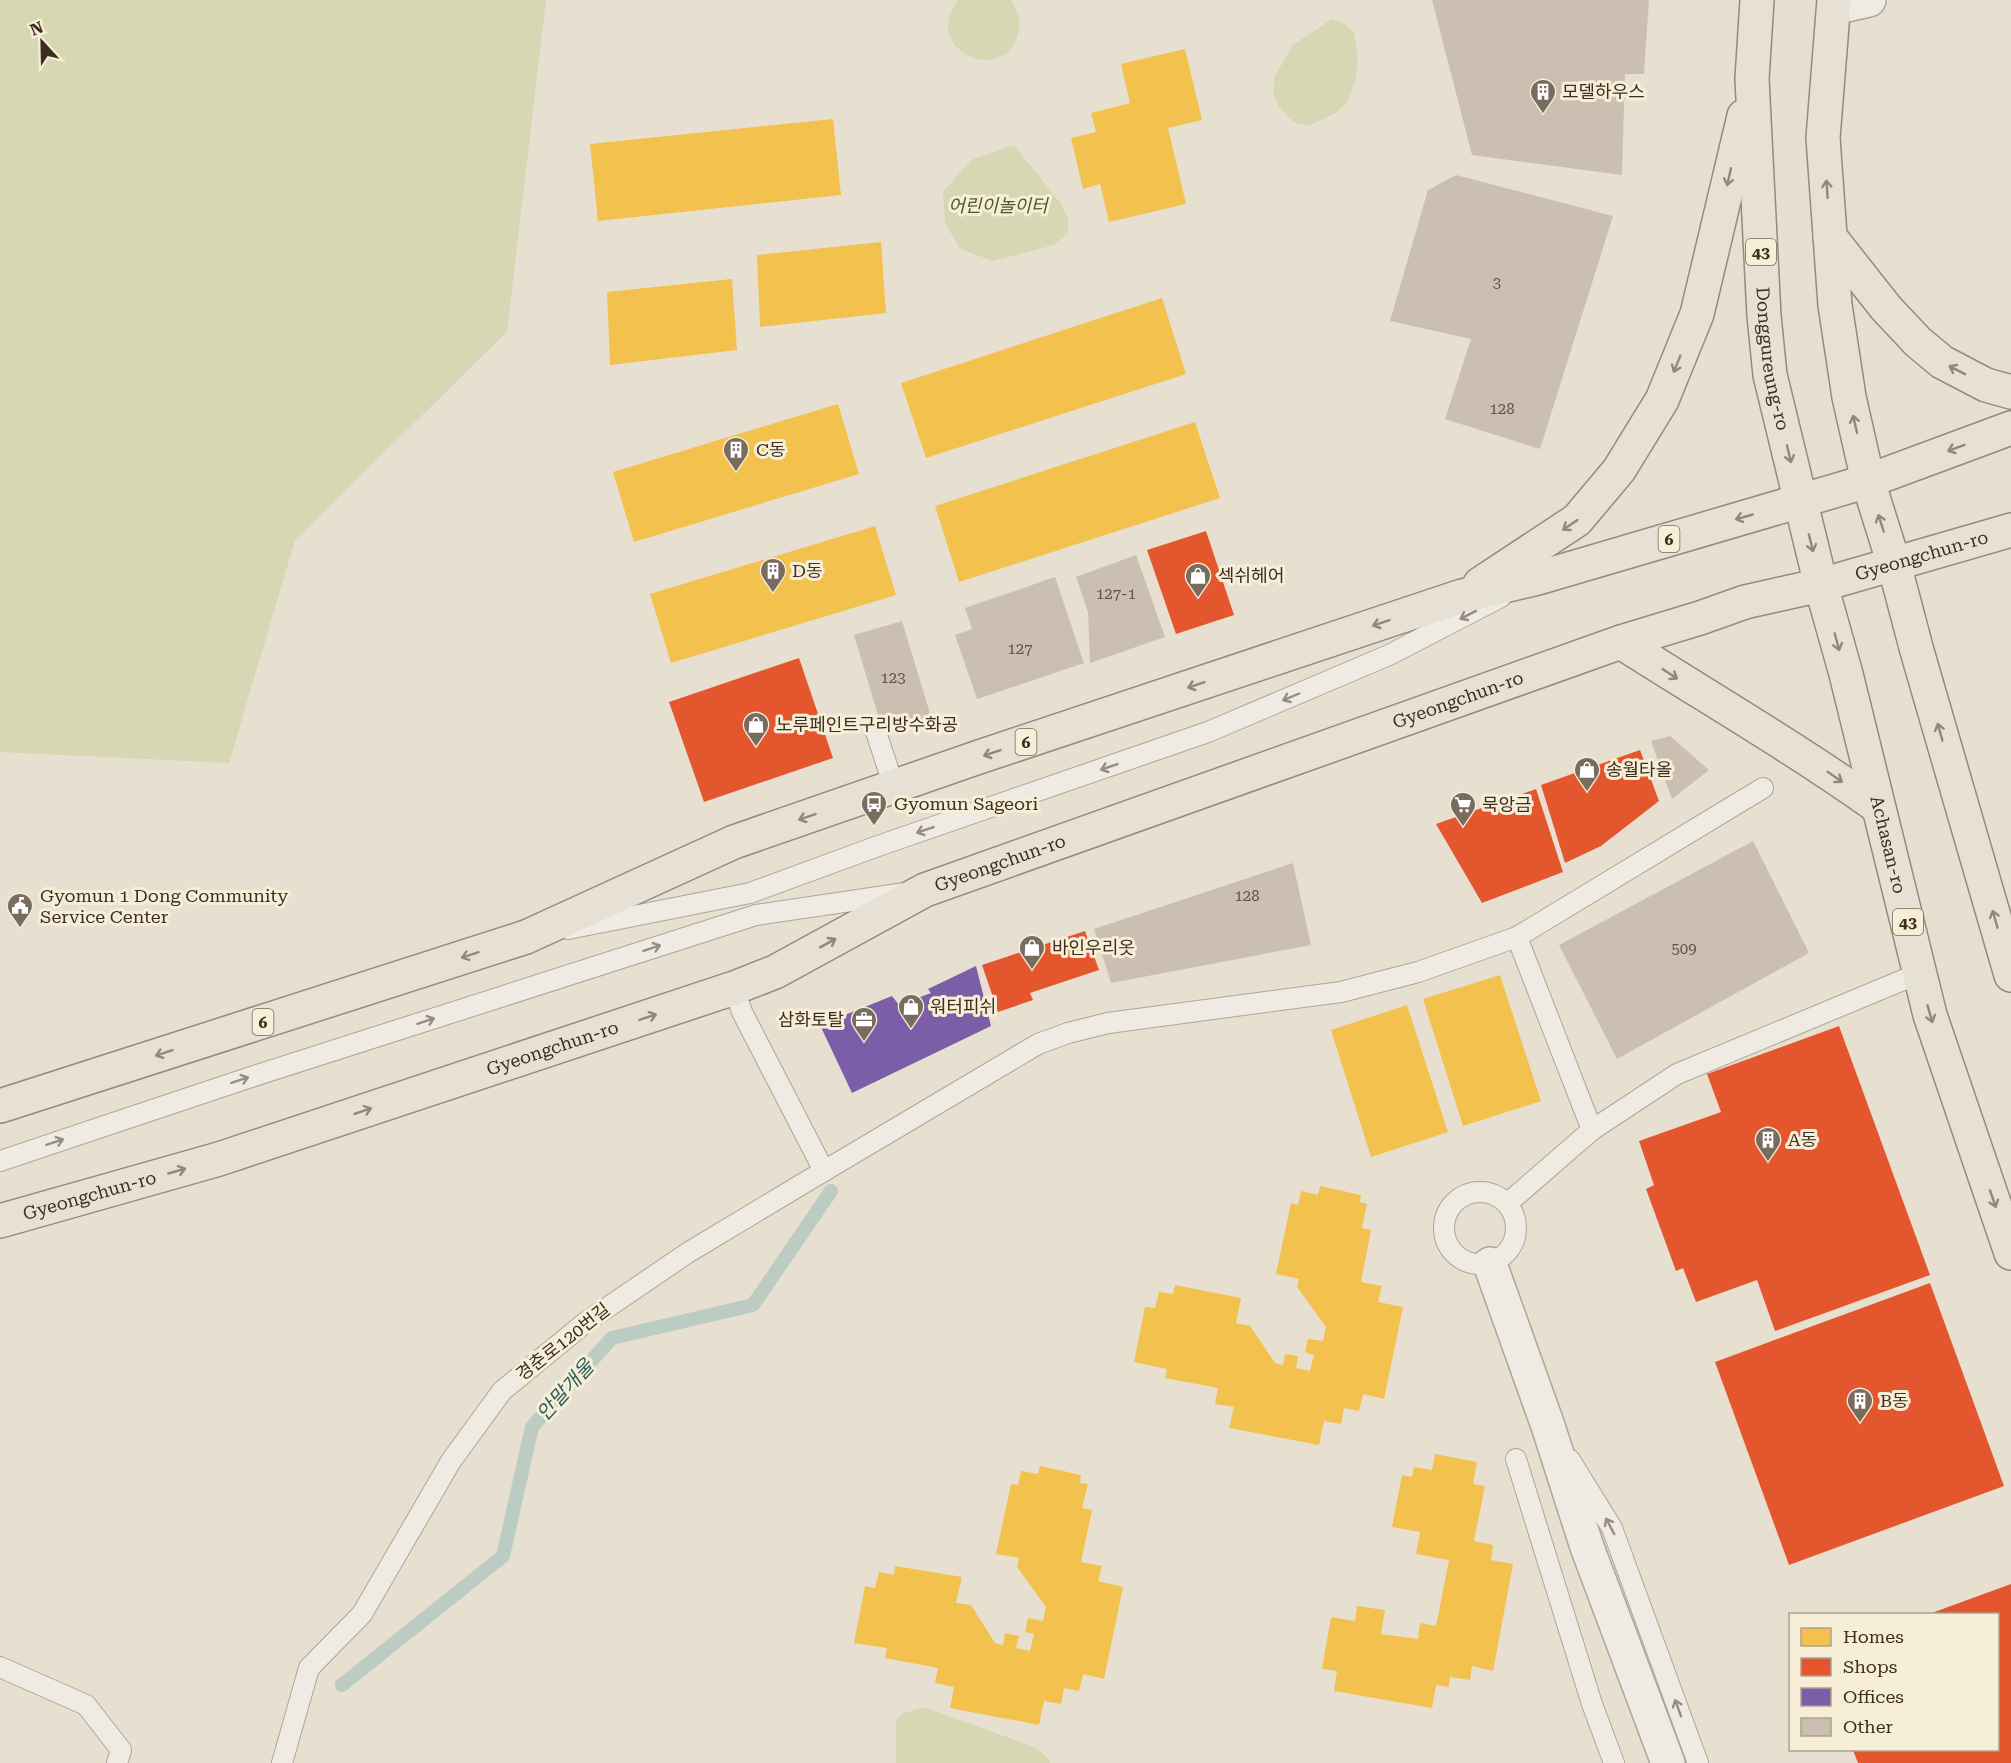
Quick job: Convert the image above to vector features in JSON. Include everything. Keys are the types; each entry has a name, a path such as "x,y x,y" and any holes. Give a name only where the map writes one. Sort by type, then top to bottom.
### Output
{"main road":[{"name":"Donggureung-ro","path":"1757,0 1752,79 1764,316 1770,375 1800,501"},
{"path":"1834,4 1823,138 1835,305 1849,397 1868,481 1894,564 2011,974"},
{"path":"1462,596 1577,520 1619,470 1662,400 1697,314 1752,79"},
{"path":"1830,237 1886,308 1918,342 1942,362 1986,385 2011,392"},
{"name":"6","path":"0,1106 526,937 734,842 894,787 1462,596 1538,578 1868,481 2011,428"},
{"name":"Achasan-ro","path":"1800,501 1930,1015 2011,1253"},
{"name":"Gyeongchun-ro","path":"0,1221 219,1159 734,988 775,972 925,890 1621,642 1745,602 1821,585 2011,530"},
{"path":"1621,642 1818,765 1878,807"}],"street":[{"path":"1834,4 1869,0"},
{"path":"1490,1263 1548,1426 1587,1547 1668,1763"}],"lane":[{"path":"526,937 750,893 878,846 1208,732 1389,655 1538,578"},
{"path":"876,732 894,787"},
{"name":"경춘로120번길","path":"282,1763 309,1668 362,1614 451,1461 502,1390 586,1322 689,1252 1038,1044 1068,1033 1108,1023 1341,992 1418,972 1517,937 1763,788"},
{"path":"0,1161 256,1075 756,915 925,890"},
{"path":"1517,937 1592,1130"},
{"path":"1508,1203 1592,1130 1677,1074 1920,973"},
{"path":"734,988 742,1012 824,1171"},
{"path":"1474,1192 1486,1192 1508,1203 1517,1227 1515,1239 1509,1250 1490,1263 1478,1265 1456,1256 1444,1237 1443,1224 1452,1203 1474,1192"},
{"path":"1548,1426 1612,1528 1698,1763"},
{"path":"1516,1459 1592,1704 1614,1763"},
{"path":"0,1667 86,1705 120,1750 117,1763"}],"green space":[{"path":"0,0 546,0 507,332 295,540 229,763 0,752"},
{"path":"958,0 1010,0 1019,22 1019,30 1012,48 999,57 985,60 970,56 957,47 950,34 949,18"},
{"path":"1332,19 1345,24 1354,33 1358,58 1356,79 1348,100 1336,113 1309,126 1297,124 1279,107 1273,94 1275,76 1293,45"},
{"name":"어린이놀이터","path":"1014,145 1062,205 1068,220 1068,233 1054,245 993,261 960,249 945,223 943,192 971,160"},
{"path":"923,1707 1032,1746 1045,1755 1050,1763 896,1763 896,1720 902,1714"}],"building: Homes":[{"path":"1185,49 1202,120 1168,128 1186,204 1109,222 1100,184 1083,189 1071,138 1096,132 1091,113 1130,103 1121,64"},
{"path":"833,119 841,195 598,221 590,144"},
{"path":"881,242 886,313 760,327 757,255"},
{"path":"732,279 737,350 610,365 607,292"},
{"path":"1162,298 1186,374 926,458 901,383"},
{"name":"C동","path":"838,404 859,474 634,542 613,472"},
{"path":"1195,422 1220,498 959,582 935,506"},
{"name":"D동","path":"875,526 896,595 671,663 650,594"},
{"path":"1500,975 1541,1101 1463,1126 1423,999"},
{"path":"1407,1005 1448,1132 1371,1157 1331,1030"},
{"path":"1320,1186 1361,1195 1360,1202 1367,1204 1362,1228 1371,1230 1361,1282 1382,1286 1378,1302 1403,1307 1384,1399 1363,1394 1359,1411 1344,1408 1341,1424 1324,1421 1319,1445 1229,1428 1234,1407 1215,1404 1218,1388 1165,1378 1167,1369 1134,1362 1145,1307 1155,1308 1159,1292 1173,1294 1175,1285 1241,1298 1236,1323 1250,1326 1275,1363 1283,1365 1285,1354 1298,1356 1296,1368 1310,1371 1314,1355 1305,1352 1308,1339 1323,1341 1326,1327 1297,1287 1299,1279 1276,1274 1291,1203 1298,1205 1301,1191 1318,1195"},
{"path":"1435,1454 1477,1462 1473,1484 1485,1486 1474,1541 1493,1545 1491,1560 1513,1564 1493,1671 1472,1666 1470,1680 1450,1677 1449,1687 1436,1685 1432,1708 1334,1691 1337,1671 1322,1669 1331,1617 1355,1621 1357,1606 1385,1610 1381,1634 1418,1639 1420,1623 1436,1626 1449,1560 1416,1554 1420,1532 1392,1527 1402,1475 1412,1477 1414,1467 1432,1470"},
{"path":"1040,1466 1081,1475 1080,1483 1088,1484 1082,1508 1092,1510 1081,1562 1102,1566 1098,1581 1123,1587 1104,1679 1083,1674 1079,1691 1064,1688 1061,1704 1044,1701 1039,1725 950,1708 954,1687 935,1683 938,1668 885,1658 887,1648 854,1643 865,1586 875,1588 879,1572 894,1575 895,1566 962,1577 956,1603 971,1605 995,1643 1003,1645 1005,1633 1019,1636 1016,1648 1030,1651 1034,1634 1025,1632 1028,1618 1043,1621 1046,1607 1017,1567 1019,1558 996,1554 1011,1484 1018,1485 1021,1471 1038,1474"}],"building: Shops":[{"path":"1206,531 1234,615 1176,634 1147,550"},
{"path":"799,658 833,758 704,802 669,702"},
{"path":"1640,750 1659,801 1601,846 1565,863 1541,785"},
{"path":"1536,789 1563,872 1482,903 1436,824"},
{"path":"1085,931 1099,970 1030,993 1033,1000 998,1012 982,965"},
{"name":"A동","path":"1839,1026 1930,1275 1775,1331 1757,1280 1696,1302 1683,1268 1676,1271 1646,1189 1654,1185 1639,1141 1721,1112 1707,1074"},
{"name":"B동","path":"1930,1283 2004,1486 1789,1565 1715,1362"},
{"path":"2011,1584 2011,1763 1858,1763 1853,1751 1999,1751 1999,1613 1932,1613"}],"building: Offices":[{"path":"976,966 991,1026 852,1093 820,1025 892,996 899,1005 931,993 928,989"}],"building: Other":[{"name":"모델하우스","path":"1432,0 1649,0 1644,74 1625,74 1622,175 1472,155"},
{"path":"1456,175 1613,216 1540,449 1445,419 1471,339 1390,321 1428,190"},
{"path":"1136,555 1165,637 1090,663 1088,612 1076,577"},
{"path":"1055,577 1084,663 977,699 955,635 972,629 965,608"},
{"path":"902,621 932,720 884,735 854,635"},
{"path":"1670,736 1709,770 1672,799 1651,741"},
{"path":"1753,841 1809,953 1617,1059 1559,945"},
{"path":"1293,863 1311,945 1111,983 1094,929"}],"waterway":[{"name":"안말개울","path":"342,1685 503,1556 532,1427 612,1338 753,1305 831,1191"}],"place":[{"name":"모델하우스","path":"1543,115"},
{"name":"C동","path":"736,473"},
{"name":"D동","path":"773,594"},
{"name":"섹쉬헤어","path":"1198,599"},
{"name":"노루페인트구리방수화공","path":"756,748"},
{"name":"송월타올","path":"1587,793"},
{"name":"Gyomun Sageori","path":"874,827"},
{"name":"묵앙금","path":"1463,828"},
{"name":"Gyomun 1 Dong Community Service Center","path":"20,929"},
{"name":"바인우리옷","path":"1032,971"},
{"name":"워터피쉬","path":"911,1030"},
{"name":"삼화토탈","path":"864,1043"},
{"name":"A동","path":"1768,1163"},
{"name":"B동","path":"1860,1424"}]}
